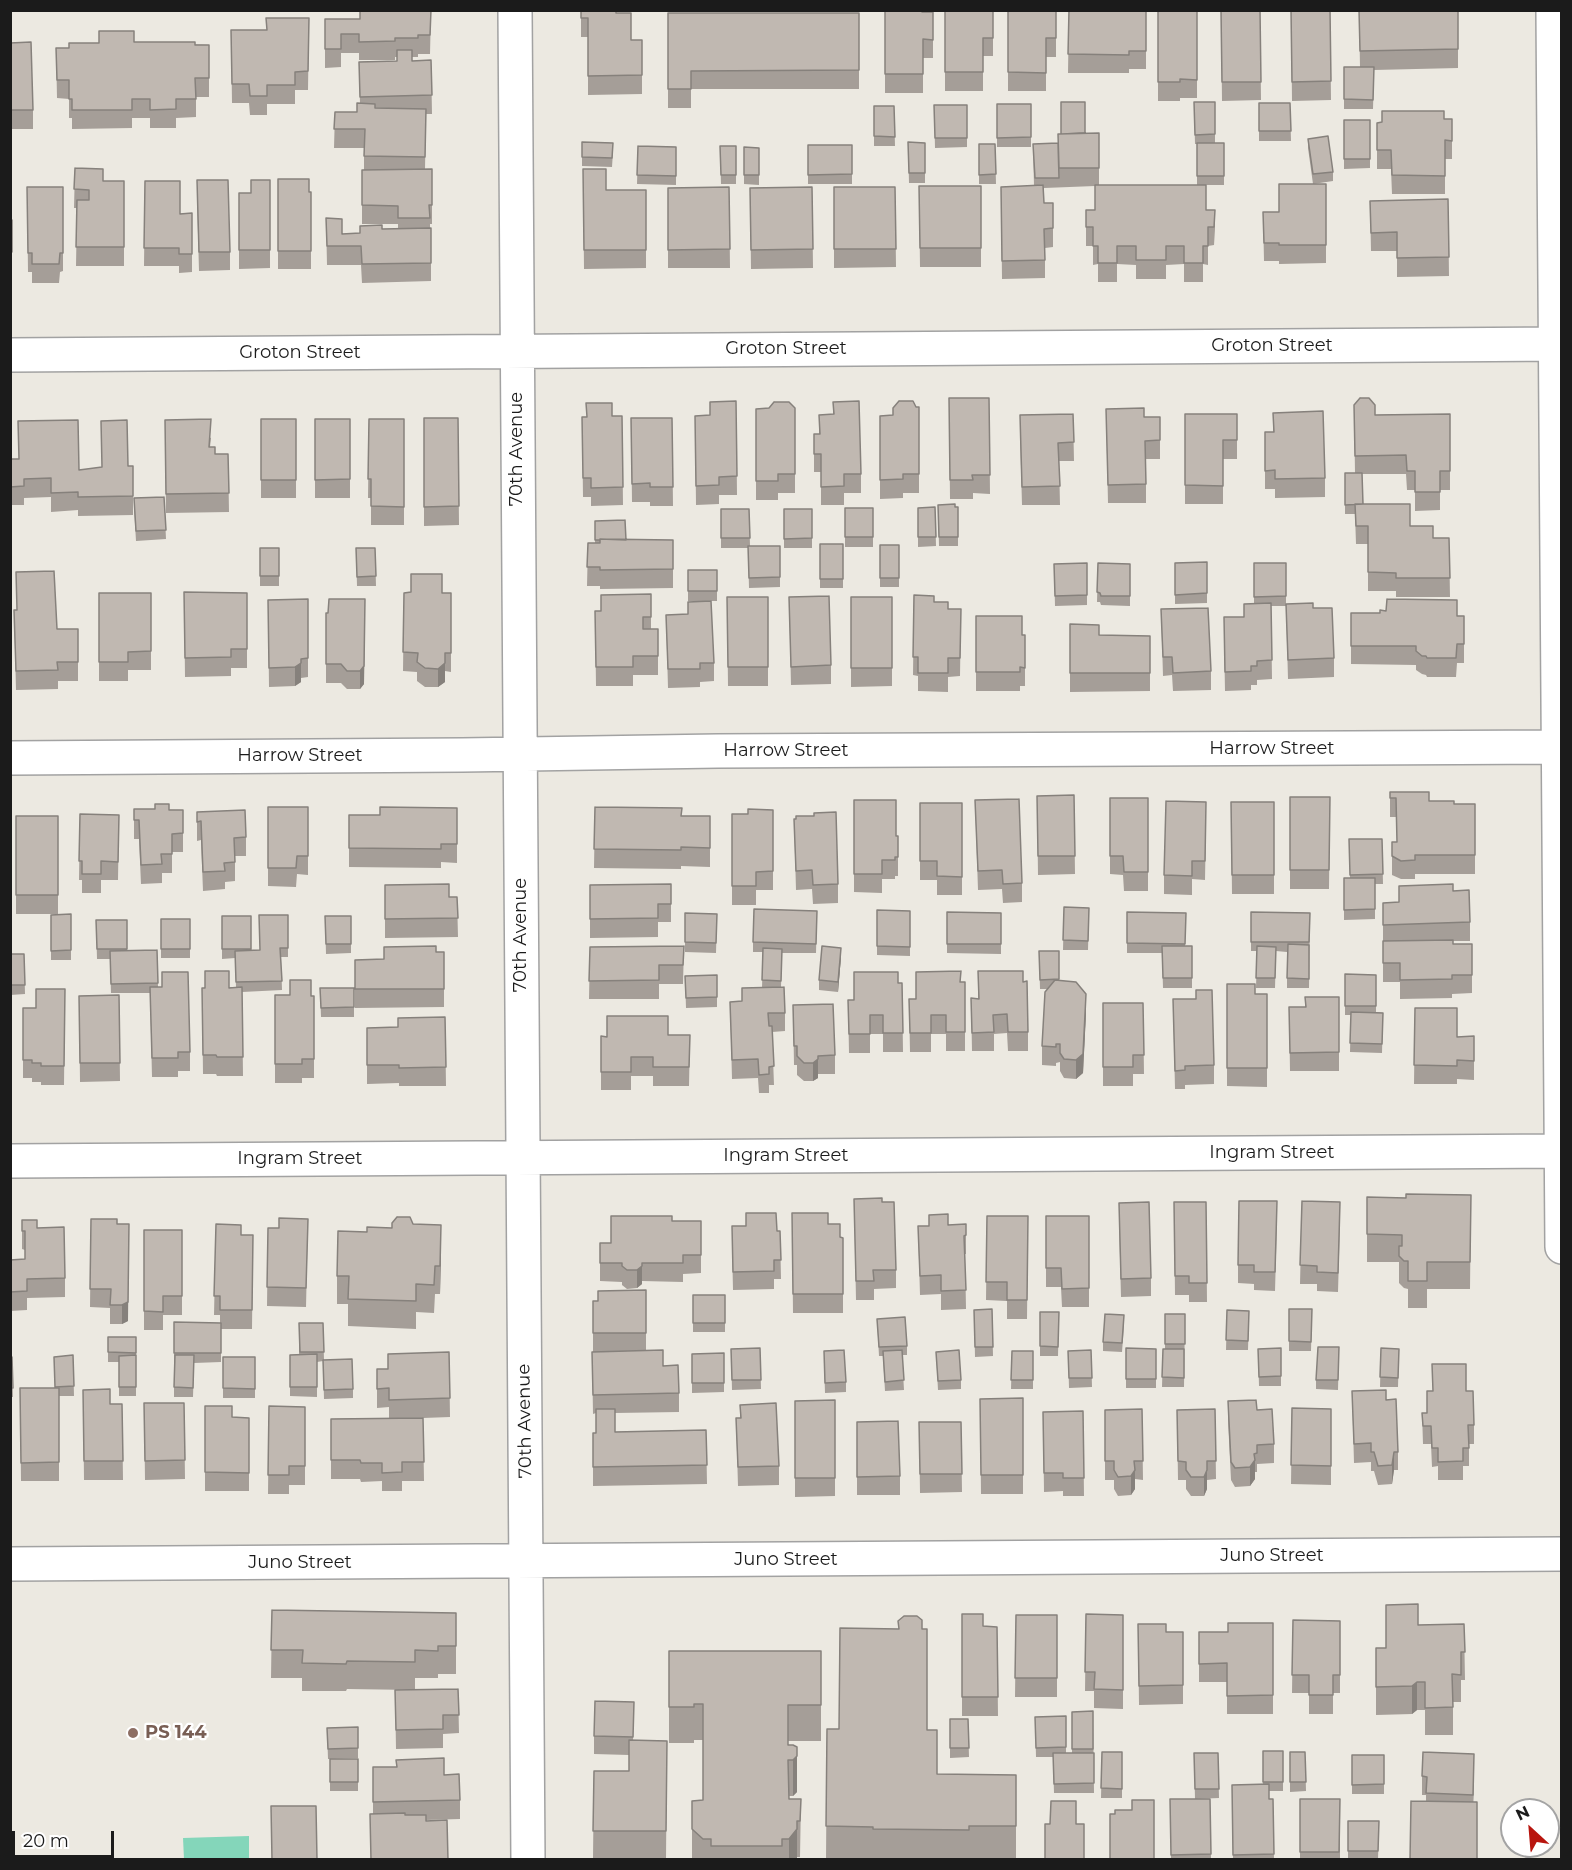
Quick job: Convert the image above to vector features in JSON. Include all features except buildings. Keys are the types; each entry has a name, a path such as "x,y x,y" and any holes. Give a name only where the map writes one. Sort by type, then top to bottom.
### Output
{"street":[{"name":"70th Avenue","path":"515,10 528,1860"},
{"path":"1553,10 1558,344 1562,1247"},
{"name":"Groton Street","path":"10,355 1558,344"},
{"name":"Harrow Street","path":"10,758 520,755 718,751 1560,747"},
{"name":"Ingram Street","path":"10,1161 1561,1151"},
{"name":"Juno Street","path":"10,1564 1562,1554"}],"green space":[{"path":"249,1836 249,1859 184,1859 183,1838"}],"place":[{"name":"PS 144","path":"133,1733"}]}
